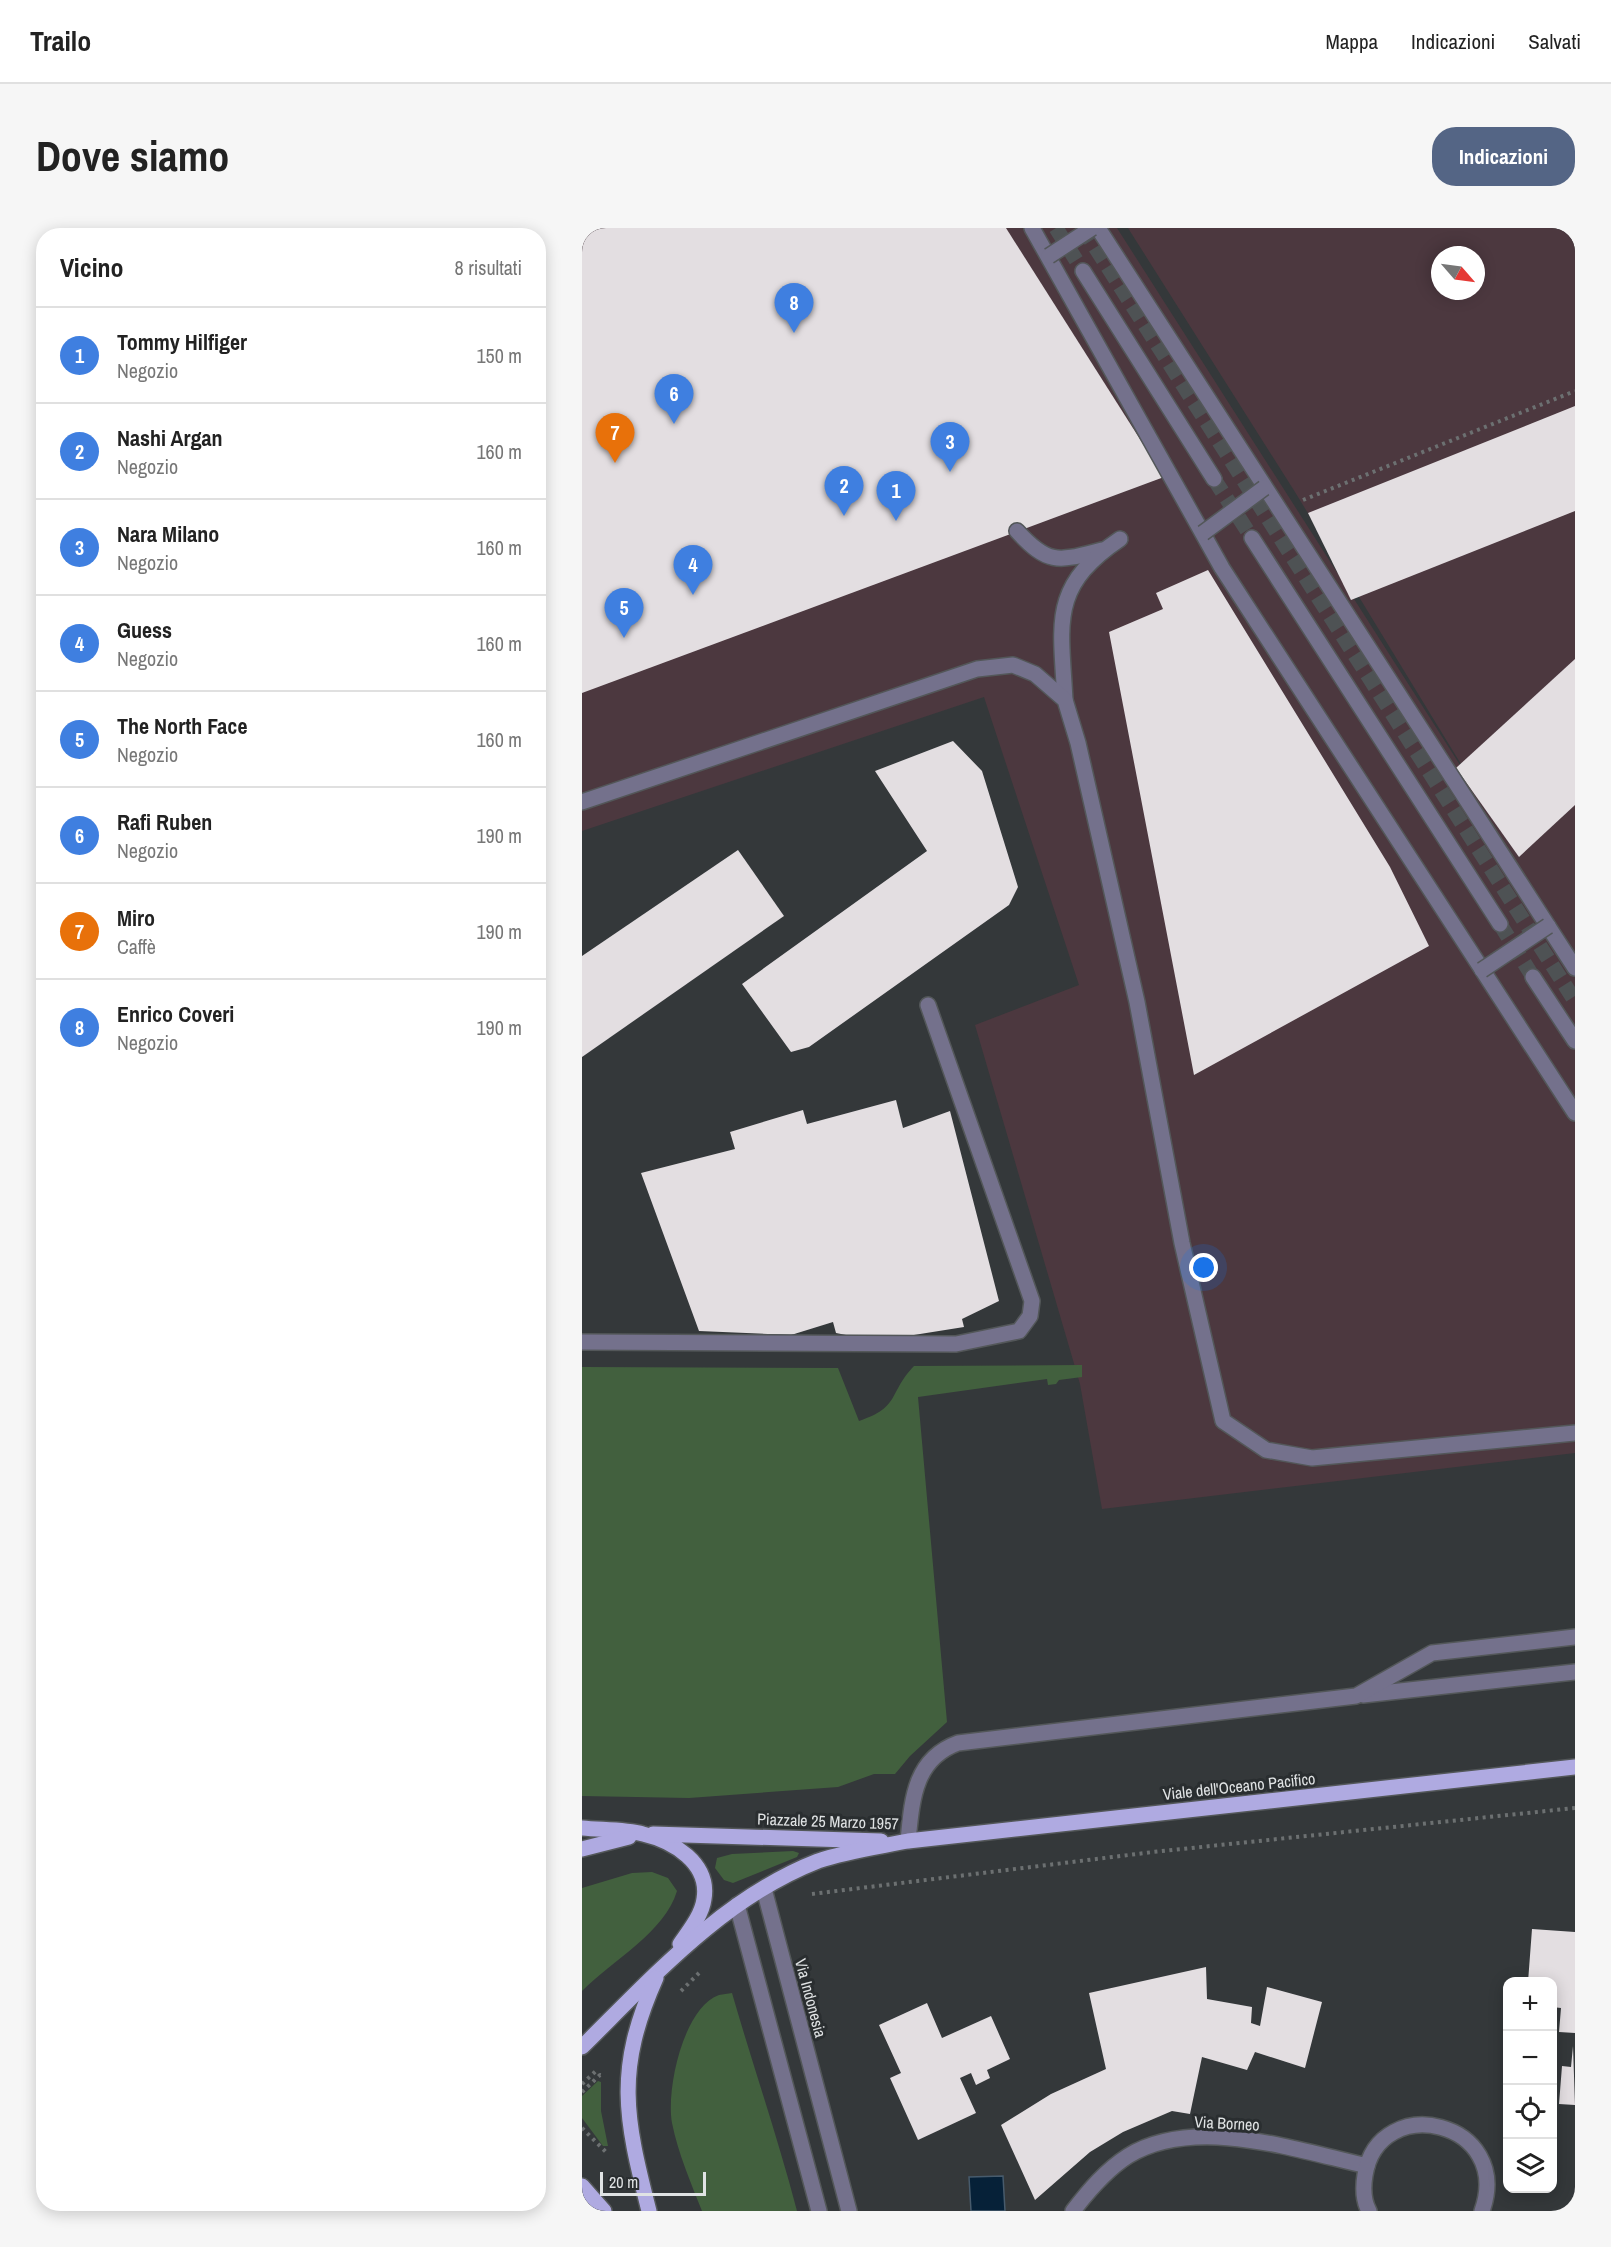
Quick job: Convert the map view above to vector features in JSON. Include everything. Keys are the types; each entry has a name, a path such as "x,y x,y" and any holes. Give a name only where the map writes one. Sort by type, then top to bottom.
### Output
{"main road":[{"name":"Viale dell'Oceano Pacifico","path":"908,1841 1575,1767"},
{"path":"582,1828 642,1834"},
{"name":"Piazzale 25 Marzo 1957","path":"582,1849 642,1834 908,1841"},
{"name":"Piazzale 25 Marzo 1957","path":"642,1834 685,1854 701,1872 704,1885 701,1909 689,1931 660,1970"},
{"name":"Piazzale 25 Marzo 1957","path":"582,2047 660,1970 737,1905 821,1860 908,1841"},
{"path":"649,2211 628,2115 628,2064 635,2034 660,1970"},
{"path":"582,2186 604,2211"}],"street":[{"path":"1032,228 1222,568 1575,1113"},
{"path":"1049,256 1092,228"},
{"path":"1098,228 1279,512 1554,922 1575,968"},
{"path":"1083,271 1214,480"},
{"path":"1203,533 1264,488"},
{"path":"1017,531 1035,551 1048,558 1063,560 1105,549"},
{"path":"1252,538 1500,924"},
{"path":"1120,539 1082,570 1069,588 1063,609 1065,700 1078,743 1137,1002 1182,1243 1223,1421 1266,1450 1312,1458 1575,1433"},
{"path":"582,802 977,669 1013,665 1035,674 1065,700"},
{"path":"1482,970 1554,922"},
{"path":"1533,977 1575,1041"},
{"path":"583,1340 956,1344 1020,1331 1030,1316 1032,1301 928,1005"},
{"path":"1356,1696 1432,1653 1575,1637"},
{"path":"908,1841 911,1816 922,1772 937,1753 958,1743 1575,1672"},
{"name":"Via Indonesia","path":"764,1889 849,2211"},
{"path":"737,1905 798,2124 819,2211"},
{"path":"798,2124 825,2116"},
{"path":"1369,2211 1363,2186 1367,2166 1376,2148 1392,2134 1410,2125 1431,2124 1450,2129 1468,2140 1480,2156 1487,2176 1487,2196 1482,2211"},
{"name":"Via Borneo","path":"1073,2211 1091,2188 1129,2155 1143,2148 1187,2139 1216,2137 1256,2142 1367,2166"}],"path":[{"path":"1279,512 1575,391"},
{"path":"810,1894 1153,1852 1575,1808"},
{"path":"675,1995 708,1965"},
{"path":"582,2084 635,2034"},
{"path":"582,2128 596,2144"}],"shaded area":[{"path":"582,228 1117,228 1492,815 1295,492 1128,228 1575,228 1575,1453 1102,1509 1080,1384 975,1025 1079,985 984,697 582,831"}],"green space":[{"path":"1082,1365 1082,1377 1059,1380 1056,1384 1048,1385 1047,1379 918,1397 947,1722 910,1756 895,1774 874,1774 838,1787 689,1798 582,1796 582,1367 838,1368 859,1421 872,1416 888,1405 914,1366"},
{"path":"793,1851 799,1853 797,1857 733,1883 724,1880 715,1868 717,1858 732,1854"},
{"path":"652,1872 668,1878 677,1891 671,1906 637,1945 582,1991 582,1888 632,1873"},
{"path":"732,1993 797,2211 702,2211 678,2145 671,2109 675,2071 680,2051 696,2016 706,2003 719,1995"},
{"path":"598,2081 601,2082 601,2111 608,2146 603,2146 582,2118 582,2096"}],"water":[{"path":"1003,2176 1005,2211 971,2211 969,2177"}],"building":[{"path":"582,228 1006,228 1164,477 582,693"},
{"path":"1575,406 1575,511 1351,600 1308,513"},
{"path":"1208,570 1390,867 1429,946 1194,1075 1109,632 1163,609 1156,593"},
{"path":"1575,659 1575,805 1519,857 1456,768"},
{"path":"953,741 982,771 1018,887 1009,905 809,1047 791,1052 742,984 927,851 875,771"},
{"path":"738,850 784,916 582,1057 582,956"},
{"path":"896,1100 903,1128 950,1111 999,1301 962,1319 964,1327 876,1341 836,1333 833,1322 791,1335 699,1331 641,1173 735,1149 730,1132 803,1110 807,1124"},
{"path":"1532,1929 1575,1932 1575,2033 1559,2032 1561,2008 1557,2008 1557,1977 1528,1977"},
{"path":"1206,1967 1207,1999 1252,2007 1251,2023 1260,2026 1267,1987 1322,2002 1305,2068 1255,2052 1247,2070 1202,2057 1190,2114 1172,2111 1123,2132 1090,2152 1035,2200 1001,2125 1051,2094 1106,2069 1089,1993"},
{"path":"927,2003 942,2038 991,2016 1010,2059 987,2070 990,2078 976,2085 971,2073 960,2078 976,2113 918,2140 890,2078 901,2073 879,2025"},
{"path":"1573,2046 1575,2105 1559,2104 1562,2066 1571,2067"}],"tunnel":[{"path":"1056,228 1083,271"},
{"path":"1083,228 1575,1001"},
{"path":"1214,479 1252,538"},
{"path":"1500,924 1533,977"}],"place":[{"name":"Enrico Coveri","path":"794,333"},
{"name":"Rafi Ruben","path":"674,424"},
{"name":"Miro","path":"615,463"},
{"name":"Nara Milano","path":"950,472"},
{"name":"Nashi Argan","path":"844,516"},
{"name":"Tommy Hilfiger","path":"896,521"},
{"name":"Guess","path":"693,595"},
{"name":"The North Face","path":"624,638"}]}
